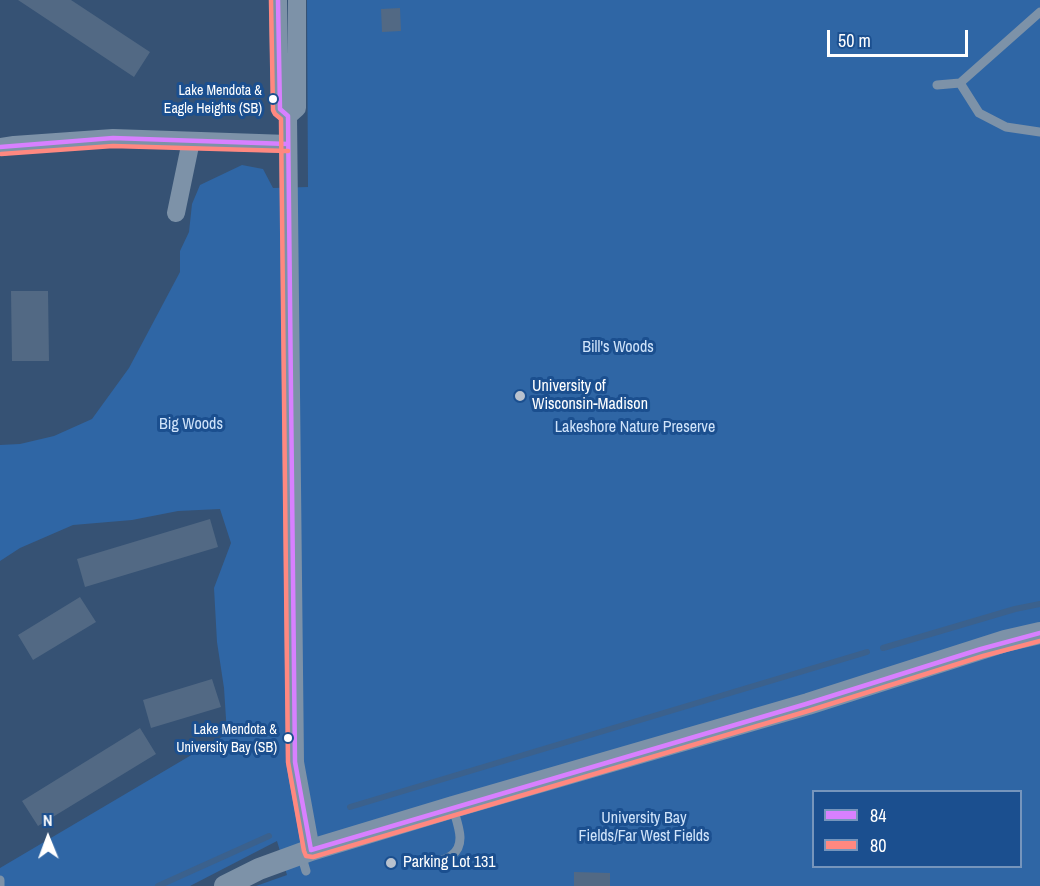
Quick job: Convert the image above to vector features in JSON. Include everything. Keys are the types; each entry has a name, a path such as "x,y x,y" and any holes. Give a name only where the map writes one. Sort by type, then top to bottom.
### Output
{"street":[{"path":"278,0 280,109 288,116"},
{"path":"297,0 297,108 288,116 288,144 295,762 306,858"},
{"path":"0,147 112,138 288,144"},
{"path":"176,213 191,141"},
{"path":"225,886 259,869 306,858 453,807 808,704 1005,641 1040,633"}],"lane":[{"path":"937,85 960,83 1040,12"},
{"path":"960,83 979,113 1006,127 1040,132"},
{"path":"438,862 453,855 459,847 461,839 453,807"},
{"path":"0,880 0,886"}],"green space":[{"name":"Lakeshore Nature Preserve","path":"307,0 1040,0 1040,886 256,886 287,875 277,841 190,886 0,886 0,868 227,734 224,688 217,642 214,588 231,543 220,509 178,511 132,520 73,525 20,548 0,561 0,445 20,444 54,436 92,419 129,368 180,272 180,251 189,232 192,204 200,185 242,165 263,169 273,188 308,187"}],"building":[{"path":"18,0 71,0 150,52 134,77"},
{"path":"400,8 401,31 382,32 381,9"},
{"path":"11,291 48,291 49,361 12,361"},
{"path":"210,519 218,547 85,587 77,559"},
{"path":"80,597 96,622 33,660 18,635"},
{"path":"212,679 221,707 151,728 143,700"},
{"path":"140,728 156,754 38,826 22,801"},
{"path":"574,872 610,873 610,886 574,886"}],"waterway":[{"path":"883,648 1015,609 1040,604"},
{"path":"350,807 867,652"},
{"path":"158,886 269,836"}],"transit line":[{"name":"80","path":"271,0 273,110 281,119 288,762 306,856 313,857 808,711 983,656 1040,641"},
{"name":"84","path":"278,0 280,109 288,116 295,762 311,850 1040,633"},
{"name":"84","path":"0,147 113,138 288,144"},
{"name":"80","path":"1,154 113,146 288,151"}],"place":[{"name":"Lake Mendota & Eagle Heights (SB)","path":"273,99"},
{"name":"University of Wisconsin-Madison","path":"520,396"},
{"name":"Lake Mendota & University Bay (SB)","path":"288,738"},
{"name":"Parking Lot 131","path":"391,863"}],"park label":[{"name":"Bill's Woods","path":"618,348"},
{"name":"Big Woods","path":"191,425"},
{"name":"University Bay Fields/Far West Fields","path":"644,828"}]}
